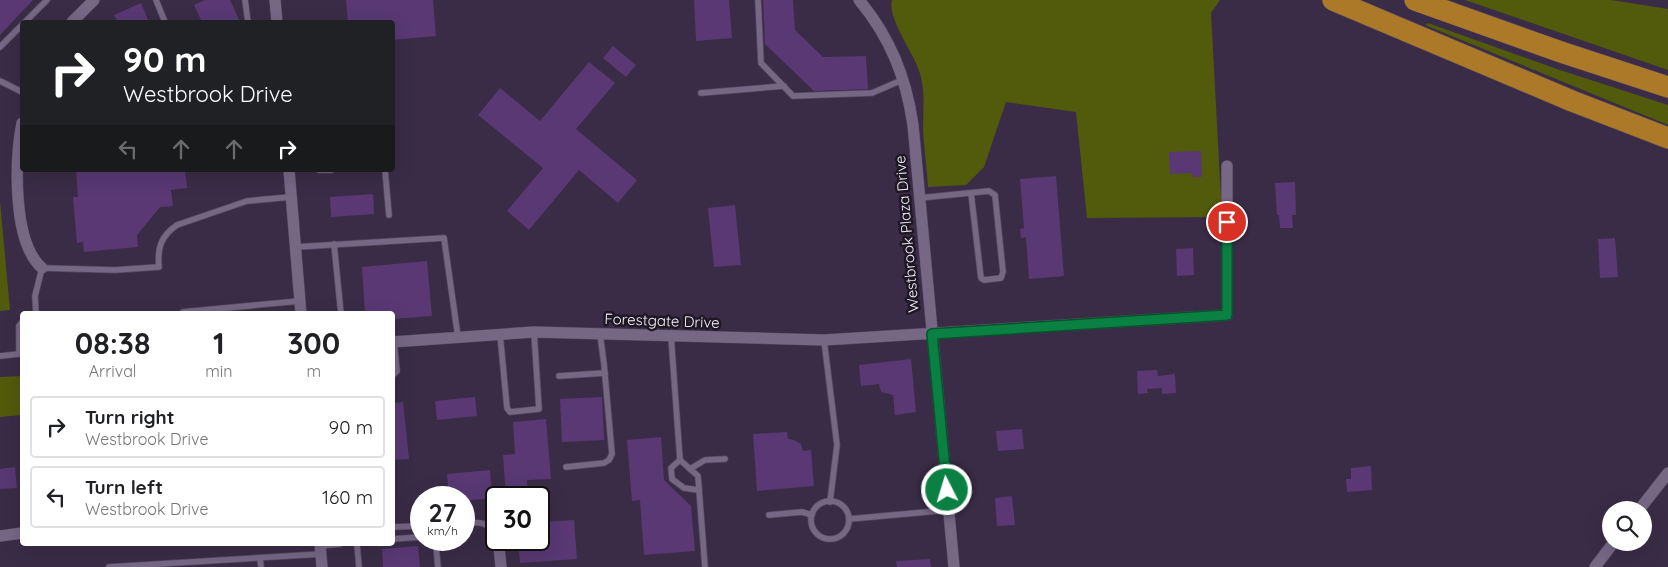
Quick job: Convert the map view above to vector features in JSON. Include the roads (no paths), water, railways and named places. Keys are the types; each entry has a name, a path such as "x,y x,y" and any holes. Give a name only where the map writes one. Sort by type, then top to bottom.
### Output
{"highway":[{"path":"1333,0 1572,101 1668,138"},
{"path":"1415,0 1668,87"},
{"path":"1572,101 1668,153"}],"street":[{"path":"74,20 94,0"},
{"path":"275,0 277,20"},
{"name":"Westbrook Plaza Drive","path":"858,0 880,29 898,64 909,99 954,567"},
{"path":"20,144 18,164 20,214 24,236 30,252 35,262 42,268"},
{"name":"Forestgate Drive","path":"395,342 534,332 824,340 1227,315 1227,166"},
{"path":"289,172 301,311"},
{"path":"1646,501 1668,473"},
{"path":"0,536 20,533"},
{"path":"321,548 322,567"},
{"path":"499,551 501,567"},
{"path":"1595,567 1607,551"}],"lane":[{"path":"28,20 48,0"},
{"path":"156,0 164,20"},
{"path":"245,0 248,20"},
{"path":"758,0 761,63 794,96 872,92 902,80"},
{"path":"0,47 20,28"},
{"path":"0,81 20,91"},
{"path":"701,93 784,86"},
{"path":"385,172 389,216"},
{"path":"919,198 989,191 995,195 1003,272 1001,278 984,280 981,278 971,193"},
{"path":"36,311 35,296 42,268 115,270 159,267 159,247 162,239 177,225 248,201 292,197"},
{"path":"296,247 444,238 458,337"},
{"path":"334,244 341,311"},
{"path":"194,311 300,301"},
{"path":"0,356 20,354 20,325"},
{"path":"500,334 507,408 510,412 539,409 534,332"},
{"path":"566,467 604,463 609,460 612,454 600,334"},
{"path":"671,336 680,460 698,476 705,567"},
{"path":"824,340 837,445 830,502"},
{"path":"395,356 397,371 395,373"},
{"path":"558,376 605,373"},
{"path":"690,469 705,460 725,459"},
{"path":"680,460 672,468 672,479 684,488 699,490"},
{"path":"830,502 839,503 844,507 849,519 846,531 836,539 830,540 818,536 811,525 815,508 820,504 830,502"},
{"path":"849,519 949,510"},
{"path":"769,515 802,512 812,516"},
{"path":"395,527 410,526"},
{"path":"395,539 410,538"},
{"path":"357,546 359,567"},
{"path":"109,567 196,565 260,558 321,548"},
{"path":"436,551 438,567"},
{"path":"260,558 261,567"}]}
